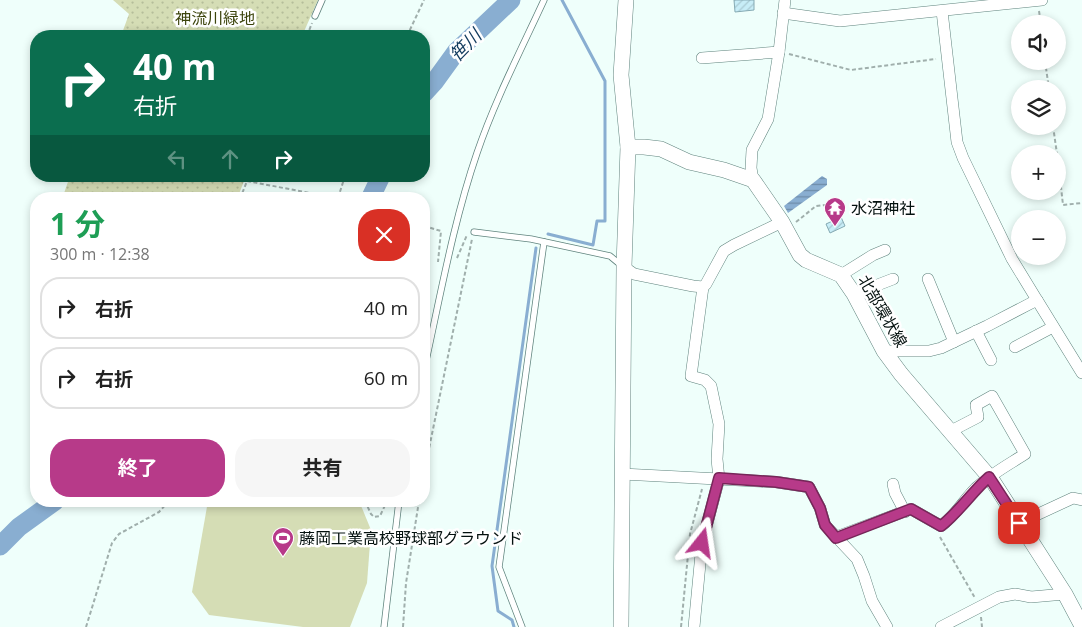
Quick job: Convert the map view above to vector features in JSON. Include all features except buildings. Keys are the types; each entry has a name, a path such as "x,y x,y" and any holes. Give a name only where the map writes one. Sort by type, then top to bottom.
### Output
{"street":[{"path":"621,627 624,267 628,147 621,75 626,0"},
{"path":"628,147 662,149 689,162 724,170 753,180 751,168 752,150 768,119 785,0"},
{"path":"783,13 840,21 1042,0"},
{"path":"942,11 957,142 963,158 1012,259 1082,373"},
{"path":"702,58 779,52"},
{"name":"北部環状線","path":"753,180 782,222 800,255 806,260 841,275 854,294 884,351 901,374 989,477 1065,594 1082,626"},
{"path":"694,627 702,543 719,478 717,459 719,424 711,386 705,380 691,376 703,287 724,251 782,222"},
{"path":"841,275 873,255 885,250"},
{"path":"624,267 634,274 703,287"},
{"path":"854,294 893,279"},
{"path":"928,279 954,342"},
{"path":"884,351 929,352 976,332 1038,300"},
{"path":"1015,347 1053,327"},
{"path":"976,332 991,360"},
{"path":"836,538 911,509 941,526 954,516 974,490 989,477 1025,454 992,396 976,405 978,417 951,431"},
{"path":"622,474 719,478 776,482 809,487 820,508 825,525 856,559 872,601 888,627"},
{"path":"893,484 895,493 905,512"},
{"path":"1019,523 1073,498 1082,500"},
{"path":"941,627 1000,597 1015,594 1031,597 1065,594"}],"lane":[{"path":"315,16 322,0"},
{"path":"430,343 454,234 476,155 486,125 544,0"},
{"path":"474,232 513,235 610,256 624,267"},
{"path":"522,627 499,567 544,242"},
{"path":"384,627 399,507"}],"path":[{"path":"410,30 424,0"},
{"path":"1038,0 1040,15"},
{"path":"309,30 315,16"},
{"path":"779,52 851,70 948,57"},
{"path":"257,182 308,192"},
{"path":"1062,200 1063,205 1082,203"},
{"path":"804,216 816,206 825,205 828,211"},
{"path":"430,228 441,231 438,262"},
{"path":"430,443 474,232"},
{"path":"86,627 112,543 119,534 159,512 164,507"},
{"path":"368,507 374,517 380,516 384,507"},
{"path":"402,627 406,583 418,507"},
{"path":"941,538 980,607"}],"green space":[{"name":"神流川緑地","path":"113,0 318,0 305,30 123,30 129,14"},
{"path":"68,182 244,182 240,192 64,192"},
{"name":"藤岡工業高校野球部グラウンド","path":"207,507 362,508 371,530 367,583 350,627 303,627 209,615 192,592"}],"water":[{"path":"822,176 827,179 827,185 788,213 784,206"}],"waterway":[{"name":"笹川","path":"430,86 456,52 511,0"},
{"path":"548,234 593,245 597,221 605,221 605,81 562,0"},
{"name":"笹川","path":"373,192 378,182"},
{"path":"514,627 512,620 498,611 492,566 536,248"},
{"name":"笹川","path":"0,546 19,527 47,507"}],"place":[{"name":"水沼神社","path":"835,227"},
{"name":"藤岡工業高校野球部グラウンド","path":"283,557"}],"route":[{"path":"702,543 719,478 776,482 809,487 820,508 825,525 836,538 911,509 941,526 954,516 974,490 989,477 1019,523"}]}
